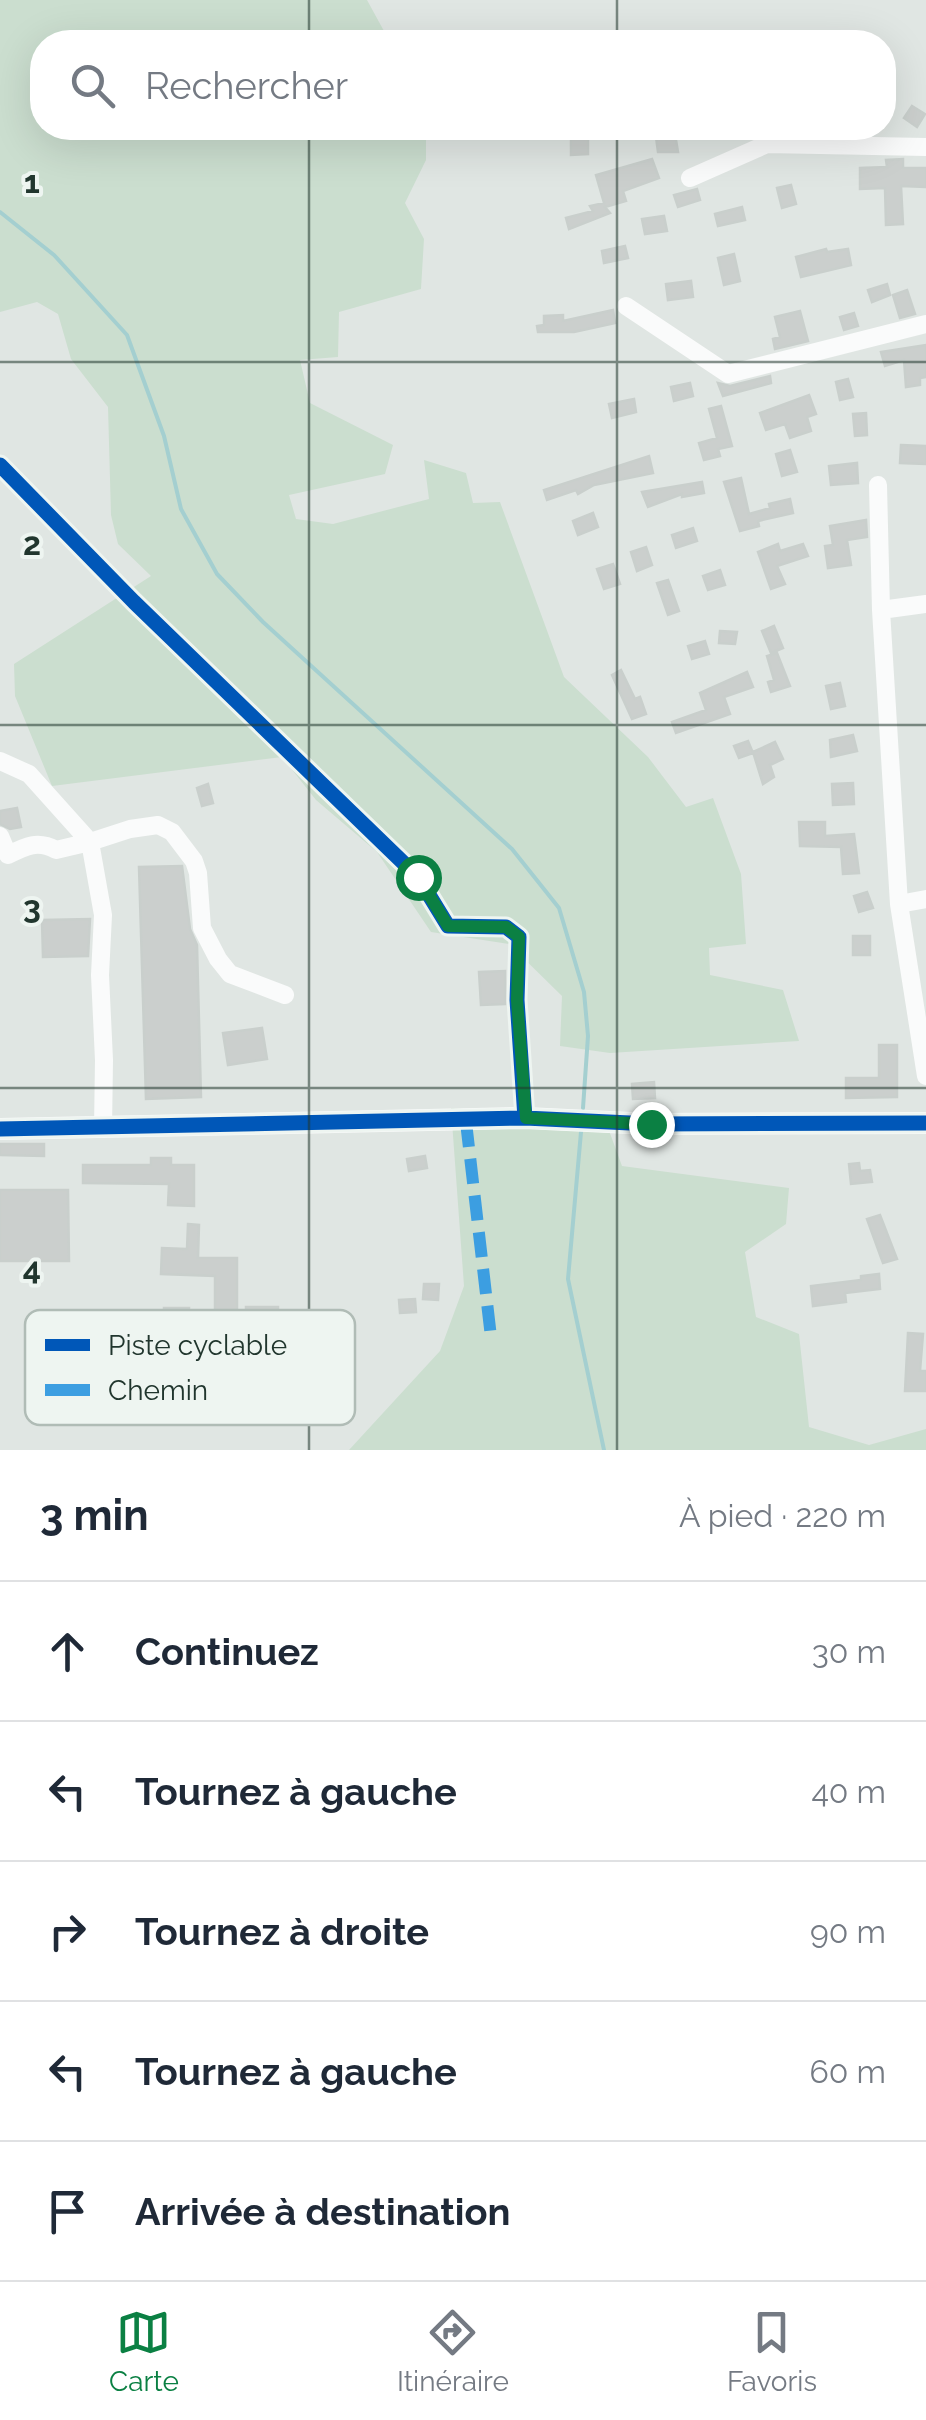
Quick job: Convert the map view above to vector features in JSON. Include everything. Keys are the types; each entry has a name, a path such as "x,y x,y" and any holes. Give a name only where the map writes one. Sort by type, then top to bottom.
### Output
{"street":[{"path":"690,178 767,144 926,147"},
{"path":"626,306 728,374 926,324"},
{"path":"0,464 134,602 418,877 448,926 506,927 519,937 517,1000 526,1118"},
{"path":"878,485 900,904 926,1076"},
{"path":"882,610 926,604"},
{"path":"0,761 29,774 90,842 103,915 102,1130"},
{"path":"0,836 8,855 26,845 44,844 56,850 130,828 158,825 172,832 194,861 202,928 218,959 230,974 285,995"},
{"path":"900,904 926,899"},
{"path":"0,1129 102,1130 526,1118 651,1124 926,1123"}],"green space":[{"path":"0,0 367,0 383,30 30,30 30,140 426,140 426,160 405,203 424,239 421,289 339,312 338,357 300,360 310,403 393,445 385,474 289,495 296,519 333,524 429,499 424,460 466,473 473,503 500,502 564,677 648,757 686,807 713,798 741,874 746,944 709,948 710,975 783,990 799,1041 610,1053 560,1046 562,996 509,944 431,932 377,852 316,800 282,757 52,786 15,696 14,664 151,576 118,544 111,515 108,407 71,359 58,314 37,302 0,312"},
{"path":"451,1108 604,1117 622,1166 789,1188 786,1224 745,1252 756,1317 799,1334 809,1427 869,1445 926,1429 926,1450 349,1450 440,1351 464,1286"}],"building":[{"path":"912,106 925,114 917,127 904,118"},
{"path":"571,140 588,140 588,154 571,155"},
{"path":"656,140 676,140 678,152 658,152"},
{"path":"652,159 659,178 623,191 626,201 605,207 610,213 569,229 566,218 593,211 590,206 604,203 596,175"},
{"path":"903,159 903,168 926,168 926,187 901,186 903,224 886,225 885,188 860,189 860,168 887,167 886,160"},
{"path":"791,185 796,204 782,208 777,188"},
{"path":"697,189 700,200 678,207 674,195"},
{"path":"742,207 745,220 718,226 715,214"},
{"path":"664,216 667,231 645,234 642,219"},
{"path":"625,246 628,258 604,263 602,251"},
{"path":"826,249 848,249 851,265 801,277 796,257"},
{"path":"734,254 740,281 724,285 718,258"},
{"path":"691,281 693,297 668,300 666,284"},
{"path":"887,284 890,295 872,302 868,290"},
{"path":"907,290 915,314 900,318 893,295"},
{"path":"613,310 615,323 574,332 538,332 537,326 544,325 544,316 563,315 563,321"},
{"path":"800,311 808,341 775,349 773,339 780,337 775,317"},
{"path":"854,313 858,326 844,330 840,317"},
{"path":"926,345 926,377 920,378 920,385 906,387 904,360 885,366 881,352"},
{"path":"770,376 771,383 723,396 718,383 730,386"},
{"path":"848,379 853,397 840,400 836,382"},
{"path":"690,383 693,396 674,401 671,387"},
{"path":"809,395 816,414 807,417 811,431 790,438 785,424 766,430 760,413"},
{"path":"634,399 636,412 612,418 609,404"},
{"path":"721,406 732,446 718,449 720,456 704,460 699,443 717,438 709,409"},
{"path":"866,413 867,435 855,436 853,414"},
{"path":"901,445 926,446 926,464 900,463"},
{"path":"790,450 797,472 782,476 776,454"},
{"path":"649,456 653,473 547,500 544,490"},
{"path":"857,463 858,483 831,485 829,466"},
{"path":"741,478 749,514 790,499 793,513 758,521 759,526 740,531 724,482"},
{"path":"702,482 704,493 682,494 648,507 642,492"},
{"path":"593,513 598,527 578,535 573,521"},
{"path":"866,520 867,537 847,540 851,565 828,568 825,546 833,545 830,526"},
{"path":"693,528 697,541 676,548 672,535"},
{"path":"778,544 780,551 803,544 808,556 777,566 785,584 771,589 758,552"},
{"path":"646,547 652,565 637,571 631,552"},
{"path":"613,564 620,584 604,589 597,569"},
{"path":"720,570 725,585 708,590 703,576"},
{"path":"668,580 679,611 668,615 657,583"},
{"path":"774,626 783,648 771,653 762,631"},
{"path":"720,631 737,632 735,644 719,643"},
{"path":"705,641 709,654 692,659 688,646"},
{"path":"777,653 790,686 771,692 768,682 774,680 767,656"},
{"path":"621,670 635,699 640,697 646,714 632,719 612,675"},
{"path":"747,672 753,687 724,697 730,714 676,733 672,722 706,710 700,693"},
{"path":"840,683 845,706 831,709 826,686"},
{"path":"853,735 857,751 831,757 830,740"},
{"path":"748,741 753,753 739,758 734,746"},
{"path":"775,742 783,759 770,765 774,777 763,784 753,752"},
{"path":"853,783 854,804 833,805 832,784"},
{"path":"208,784 213,803 202,806 197,788"},
{"path":"17,808 21,827 10,829 0,824 0,811"},
{"path":"799,822 825,822 825,836 854,834 859,873 843,874 841,847 800,846"},
{"path":"182,866 190,929 197,945 201,1097 146,1099 139,867"},
{"path":"867,892 873,908 859,912 854,896"},
{"path":"90,919 88,956 43,957 42,920"},
{"path":"853,936 870,936 870,955 853,955"},
{"path":"505,971 505,1004 481,1005 479,972"},
{"path":"262,1028 267,1059 228,1065 223,1033"},
{"path":"879,1045 897,1045 897,1097 846,1098 846,1078 879,1078"},
{"path":"654,1082 655,1098 633,1099 632,1084"},
{"path":"0,1144 44,1144 44,1156 0,1155"},
{"path":"425,1156 427,1168 409,1171 407,1159"},
{"path":"151,1158 171,1158 171,1165 194,1165 194,1206 168,1205 169,1184 83,1183 83,1165 151,1165"},
{"path":"859,1163 860,1171 870,1170 872,1182 851,1184 849,1164"},
{"path":"0,1190 68,1190 69,1261 0,1261"},
{"path":"880,1215 897,1259 883,1263 867,1219"},
{"path":"188,1224 199,1225 198,1258 237,1258 237,1310 215,1310 215,1276 161,1274 162,1248 187,1249"},
{"path":"879,1274 880,1289 845,1293 846,1302 813,1306 811,1286"},
{"path":"424,1284 439,1284 438,1300 423,1299"},
{"path":"415,1299 416,1312 400,1313 399,1300"},
{"path":"246,1307 278,1307 278,1310"},
{"path":"908,1333 923,1334 920,1371 926,1371 926,1391 905,1391"}],"waterway":[{"path":"0,212 54,255 127,335 164,436 181,509 217,574 263,622 512,849 559,908 584,992 588,1036 583,1108"},
{"path":"581,1132 568,1279 604,1450"}],"marked path":[{"path":"466,1122 491,1337"}],"cycle path":[{"path":"0,465 134,602 418,877 448,926 506,927 519,937 517,1000 525,1118"},
{"path":"0,1129 525,1118 651,1124 926,1123"}],"route":[{"path":"418,877 448,926 506,927 519,937 517,1000 526,1118 651,1124"}]}
